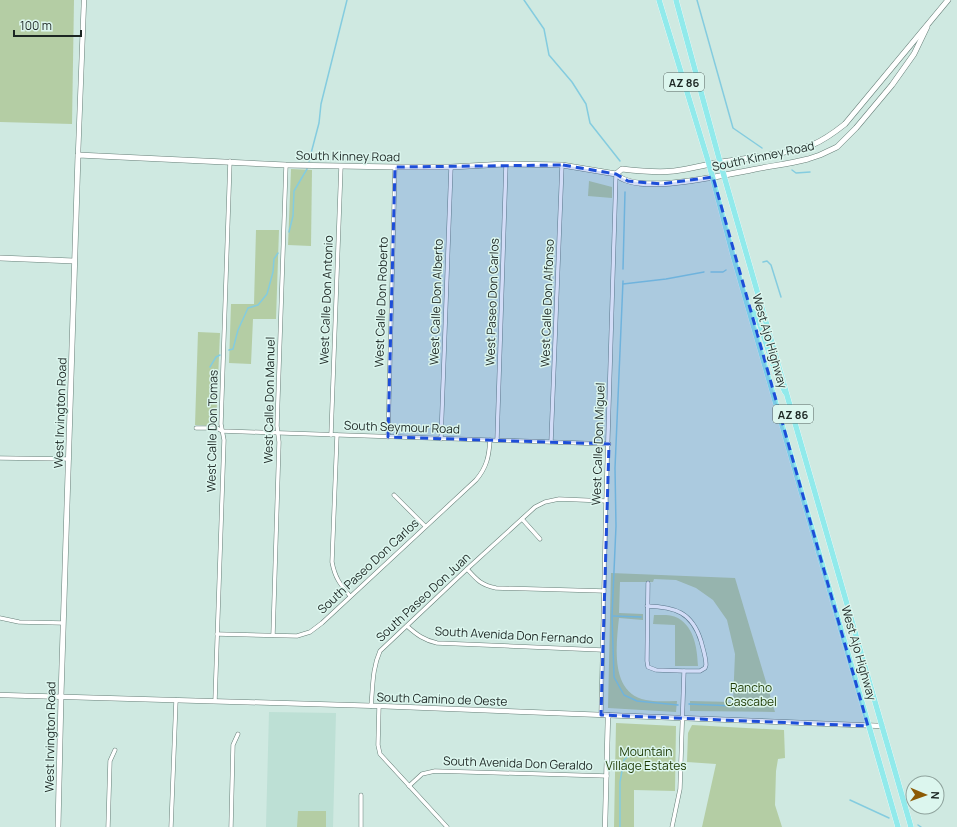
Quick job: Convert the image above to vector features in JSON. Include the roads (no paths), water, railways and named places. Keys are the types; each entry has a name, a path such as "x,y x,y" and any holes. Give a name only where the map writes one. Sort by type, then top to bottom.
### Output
{"main road":[{"name":"West Ajo Highway","path":"659,0 709,164 733,255 898,827"},
{"name":"West Ajo Highway","path":"676,0 720,162 911,827"},
{"name":"South Kinney Road","path":"616,174 622,169 660,172 674,171 720,162 764,156 799,149 813,144 845,124 948,0"},
{"name":"South Kinney Road","path":"78,156 395,168 506,164 562,165 616,174 621,179 628,181 660,184 712,177 808,159 837,147 856,128 892,85 914,54 927,27"},
{"name":"West Irvington Road","path":"58,827 78,156"},
{"path":"0,258 74,261"},
{"path":"750,311 754,312 758,319 776,375 789,400"}],"street":[{"name":"West Irvington Road","path":"78,156 84,0"},
{"name":"West Calle Don Tomas","path":"215,701 224,440 221,424 230,161"},
{"name":"West Calle Don Manuel","path":"273,635 279,442 277,426 286,164"},
{"name":"West Paseo Don Carlos","path":"497,440 506,164"},
{"name":"West Calle Don Alfonso","path":"551,442 562,165"},
{"name":"West Calle Don Antonio","path":"331,435 341,166"},
{"name":"West Calle Don Alberto","path":"441,439 451,167"},
{"name":"West Calle Don Roberto","path":"388,437 395,168"},
{"name":"West Calle Don Miguel","path":"601,715 616,174"},
{"name":"South Seymour Road","path":"196,428 217,428 222,431 278,434 608,444"},
{"path":"336,435 332,562 334,574 350,596"},
{"name":"South Paseo Don Carlos","path":"217,634 297,636 310,632 322,623 483,472 489,455 490,440"},
{"path":"0,458 69,459"},
{"path":"394,495 425,526"},
{"name":"South Paseo Don Juan","path":"372,706 375,662 380,651 535,507 545,502 559,499 606,501"},
{"path":"522,519 540,539"},
{"path":"467,569 478,582 485,586 496,588 604,591"},
{"path":"647,606 670,608 689,618 700,636 706,660 706,669 700,671 684,671 656,670 648,667 647,661 647,606 648,583"},
{"path":"0,618 19,622 63,623"},
{"name":"South Avenida Don Fernando","path":"407,626 417,636 425,641 437,643 602,650"},
{"path":"672,827 680,789 684,671"},
{"name":"South Camino de Oeste","path":"0,695 379,706 882,726"},
{"path":"171,827 176,700"},
{"path":"379,706 378,740 380,754 447,827"},
{"path":"606,827 608,715"},
{"path":"231,827 233,745 238,734"},
{"path":"108,827 110,761 115,750"},
{"name":"South Avenida Don Geraldo","path":"409,786 422,774 435,771 607,776"},
{"path":"361,795 361,827"}],"waterway":[{"path":"309,161 319,123 321,104 347,0"},
{"path":"524,0 544,29 549,55 572,82 586,104 590,123 620,161"},
{"path":"697,0 733,128 762,148"},
{"path":"289,232 293,216 294,191 307,169"},
{"path":"792,170 796,173 810,172"},
{"path":"623,269 625,192"},
{"path":"229,350 233,349 238,330 248,308 258,305 267,294 273,272 274,259 278,253"},
{"path":"763,262 767,261 771,265 781,297"},
{"path":"711,272 723,272 726,270"},
{"path":"623,284 666,279 704,272"},
{"path":"623,281 615,468 616,526 612,616 614,677 624,695 637,701 678,705"},
{"path":"210,367 216,357 220,355"},
{"path":"613,616 641,617"},
{"path":"689,704 734,706"},
{"path":"620,827 620,782 624,760 634,751"},
{"path":"850,800 889,818"}],"park label":[{"name":"Rancho Cascabel","path":"751,694"},
{"name":"Mountain Village Estates","path":"646,758"}]}
